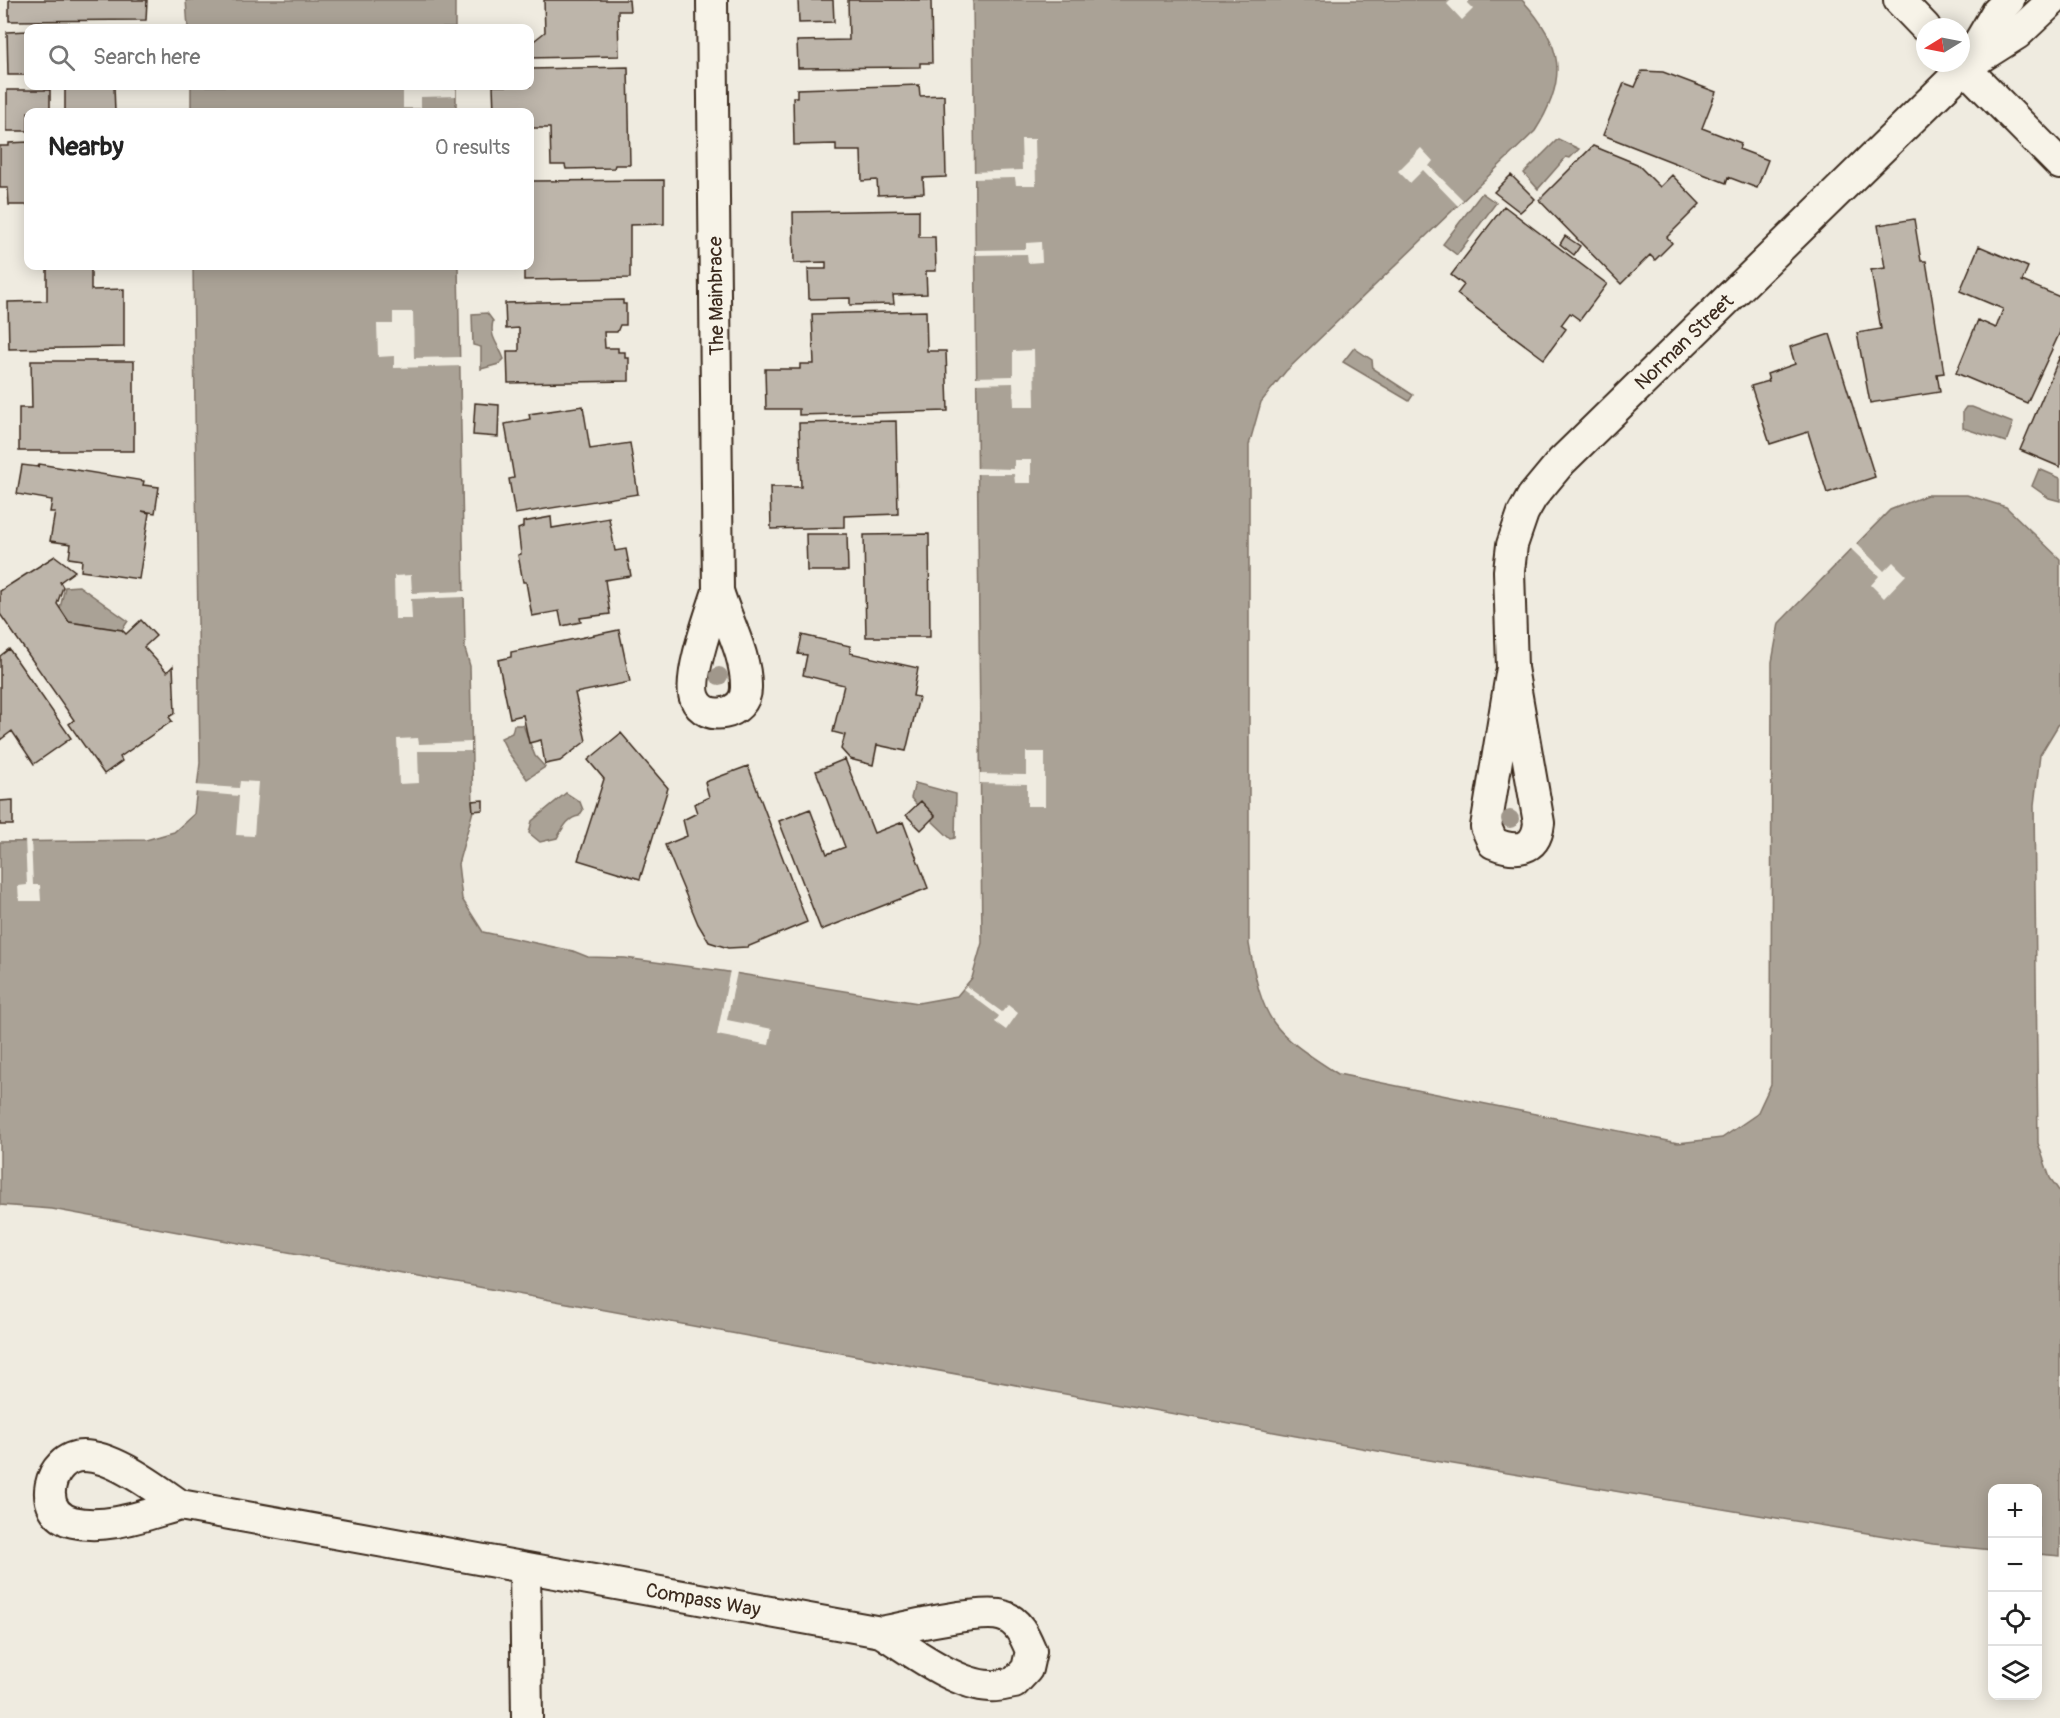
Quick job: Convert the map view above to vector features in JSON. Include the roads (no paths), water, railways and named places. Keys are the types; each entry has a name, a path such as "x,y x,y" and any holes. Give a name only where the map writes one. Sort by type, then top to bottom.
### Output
{"street":[{"name":"The Mainbrace","path":"712,0 718,591"},
{"path":"1899,0 1916,18"},
{"name":"Norman Street","path":"1970,54 1996,13 2009,0"},
{"name":"Norman Street","path":"1970,61 2017,34 2053,0"},
{"name":"Norman Street","path":"1512,668 1486,827 1493,843 1514,850 1525,848 1533,842 1539,823 1512,668 1509,571 1512,545 1523,513 1532,497 1561,462 1956,72"},
{"path":"1970,72 2060,164"},
{"name":"Compass Way","path":"180,1505 881,1632"},
{"path":"525,1568 526,1718"}]}
